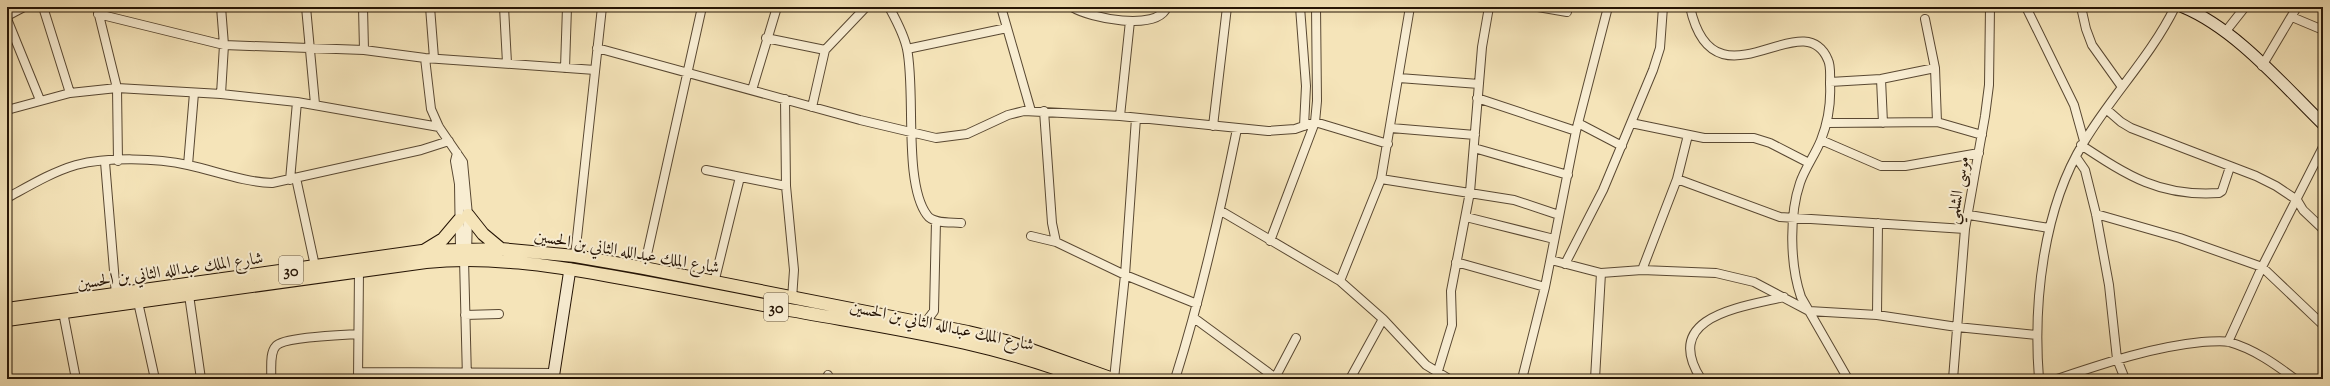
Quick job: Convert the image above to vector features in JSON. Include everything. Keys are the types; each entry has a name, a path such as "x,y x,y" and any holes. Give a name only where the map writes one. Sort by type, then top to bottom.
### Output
{"main road":[{"path":"422,252 443,239 464,217 502,249"},
{"name":"شارع الملك عبدالله الثاني بن الحسين","path":"7,309 422,252 464,252 502,249 575,256 644,268 792,299 924,323 1006,341 1114,379"},
{"name":"شارع الملك عبدالله الثاني بن الحسين","path":"7,320 426,262 464,252 510,261 570,269 965,343 1045,365 1084,379"}],"street":[{"path":"7,16 24,7"},
{"path":"43,7 70,94"},
{"path":"221,7 224,45 221,94"},
{"path":"306,7 315,104"},
{"path":"363,7 364,50"},
{"path":"430,7 434,58"},
{"path":"504,7 507,63"},
{"path":"565,68 567,7"},
{"path":"575,256 602,7"},
{"path":"644,268 702,7"},
{"path":"752,90 766,38 777,7"},
{"path":"812,107 825,50 866,7"},
{"path":"889,7 907,49 913,169 919,196 927,216 936,221 961,223"},
{"path":"1001,7 1030,111"},
{"path":"1072,7 1096,17 1130,21 1151,18 1159,15 1167,7"},
{"path":"1213,126 1228,7"},
{"path":"1300,7 1306,86 1304,126"},
{"path":"1270,241 1315,122 1317,101 1316,7"},
{"path":"1340,281 1381,179 1391,128 1410,7"},
{"path":"1438,374 1452,325 1451,291 1470,192 1482,47 1489,7"},
{"path":"1538,7 1567,12"},
{"path":"1522,379 1545,288 1577,127 1608,7"},
{"path":"1565,264 1622,146 1660,48 1663,7"},
{"path":"1690,7 1697,28 1705,42 1713,51 1723,55 1741,56 1793,41 1814,44 1826,55 1829,62 1830,82 1827,123 1821,140 1800,183 1792,218 1798,287 1809,311 1848,379"},
{"name":"موسى الشلمي","path":"1953,379 1966,229 1982,135 1988,85 1990,7"},
{"path":"2026,7 2074,105 2083,143 2128,176 2142,182 2184,192 2219,193 2222,191 2230,167"},
{"path":"2081,7 2086,30 2092,45 2122,87"},
{"path":"2039,379 2037,335 2042,271 2050,228 2060,194 2083,143 2106,109 2156,42 2176,7"},
{"path":"2183,7 2198,13 2226,31 2323,124"},
{"path":"2226,31 2245,7"},
{"path":"2262,66 2297,7"},
{"path":"118,161 117,88 98,11 224,45 364,50 425,58 595,70"},
{"path":"2292,17 2323,30"},
{"path":"1925,19 1935,68 1937,122"},
{"path":"7,20 40,100"},
{"path":"1120,116 1130,21"},
{"path":"907,49 1007,28"},
{"path":"766,38 825,50"},
{"path":"597,48 812,107 936,138 955,137 967,134 1008,115 1030,111 1044,111 1120,116 1238,129 1285,131 1315,122 1388,144"},
{"path":"425,58 429,101 439,127 457,153 455,162 464,217 466,376"},
{"path":"1830,82 1881,79 1935,68"},
{"path":"1399,78 1479,84"},
{"path":"1881,79 1883,122"},
{"path":"7,110 40,100 70,94 117,88 221,94 315,104 439,127"},
{"path":"188,165 194,93"},
{"path":"1477,98 1577,127 1622,146"},
{"path":"785,99 786,186 794,270 792,299"},
{"path":"297,102 293,179 316,266"},
{"path":"2106,109 2121,122 2131,128 2256,176 2297,200 2303,210 2323,229"},
{"path":"1044,111 1052,223 1056,242"},
{"path":"1114,379 1125,275 1136,118"},
{"path":"1827,123 1937,122 1982,135"},
{"path":"1631,123 1704,138 1754,138 1770,143 1809,163"},
{"path":"1391,128 1475,135"},
{"path":"1175,379 1194,318 1238,129"},
{"path":"1642,270 1677,179 1688,135"},
{"path":"1821,140 1872,163 1886,167 1920,164 1979,153"},
{"path":"7,198 67,168 81,164 118,161 166,161 253,181 272,183 421,150 449,141"},
{"path":"2228,342 2262,268 2323,147"},
{"path":"1474,148 1568,175"},
{"path":"2076,157 2085,170 2096,214 2109,285 2117,359 2125,379"},
{"path":"105,162 116,295"},
{"path":"706,170 786,186"},
{"path":"714,283 740,177"},
{"path":"1381,179 1514,200 1559,215"},
{"path":"1677,179 1767,213 1792,218 1966,229"},
{"path":"1220,211 1340,281 1383,319 1426,365 1438,374 1449,379"},
{"path":"2096,214 2180,238 2262,268 2323,325"},
{"path":"1969,215 2050,228"},
{"path":"1466,217 1554,239"},
{"path":"918,335 924,323 932,315 934,307 936,221"},
{"path":"1877,315 1878,223"},
{"path":"1030,236 1056,242 1125,275 1197,304"},
{"path":"1551,260 1601,273 1642,270 1716,272 1754,282 1809,311 1877,315 1957,327 2037,335"},
{"path":"1456,262 1545,288"},
{"path":"359,271 358,375 554,376 570,269"},
{"path":"1595,379 1601,273"},
{"path":"189,295 201,379"},
{"path":"1701,379 1693,364 1690,352 1696,330 1713,316 1724,311 1784,297"},
{"path":"138,302 155,379"},
{"path":"63,312 76,379"},
{"path":"465,315 498,314"},
{"path":"1194,318 1276,378 1296,338"},
{"path":"1350,379 1383,319"},
{"path":"271,379 273,351 279,343 298,339 358,334"},
{"path":"2057,379 2117,359 2180,344 2228,342 2272,362 2295,379"}]}
